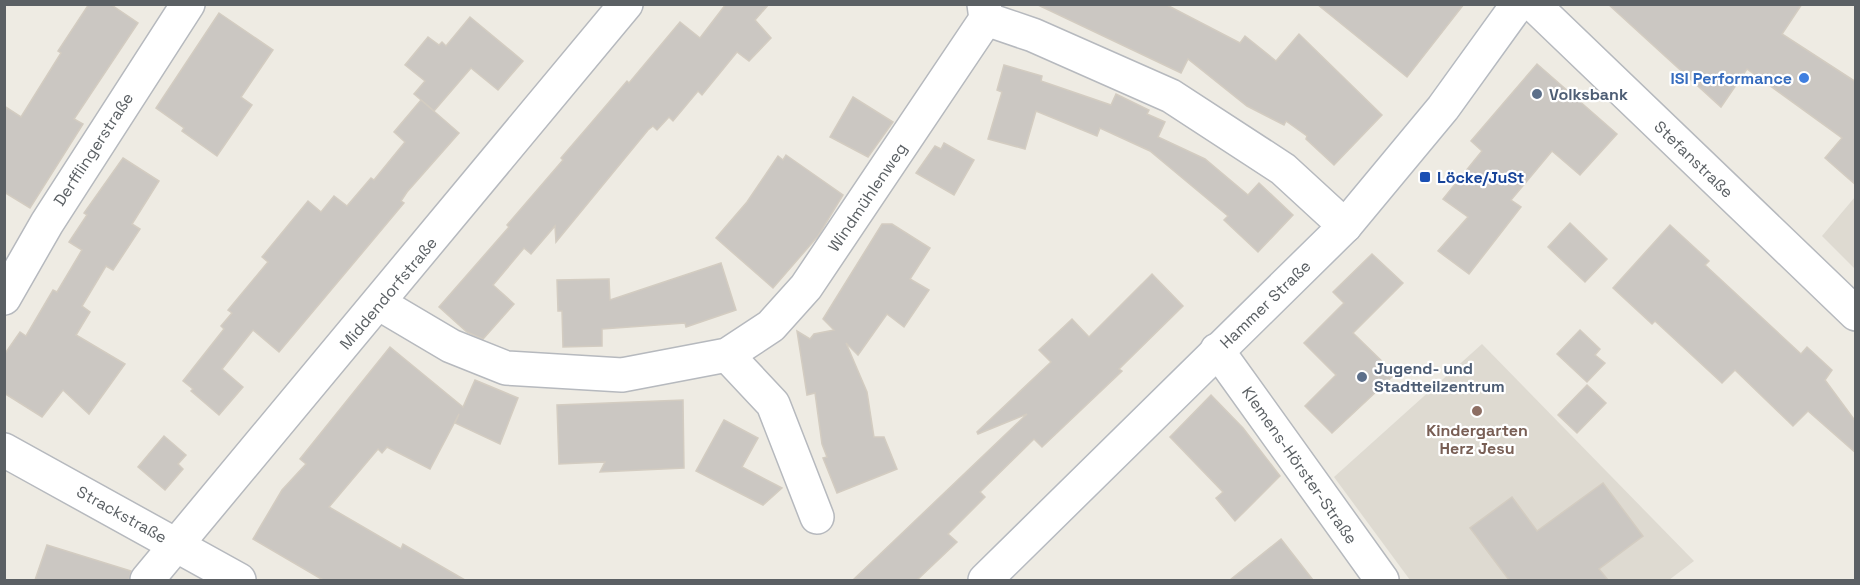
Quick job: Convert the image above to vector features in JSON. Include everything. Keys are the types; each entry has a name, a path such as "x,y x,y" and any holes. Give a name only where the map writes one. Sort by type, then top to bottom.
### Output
{"street":[{"name":"Derfflingerstraße","path":"4,298 47,223 188,4"},
{"name":"Middendorfstraße","path":"147,580 175,544 380,304 626,4"},
{"name":"Hammer Straße","path":"985,580 1345,225 1443,108 1518,4"},
{"name":"Stefanstraße","path":"1533,4 1856,314"},
{"name":"Windmühlenweg","path":"380,304 452,346 506,368 622,375 727,355 771,326 806,287 985,12 1171,96 1283,169 1345,225"},
{"name":"Klemens-Hörster-Straße","path":"1217,351 1382,580"},
{"path":"727,355 773,404 817,517"},
{"name":"Strackstraße","path":"4,450 239,580"}],"shaded area":[{"path":"1855,197 1855,269 1822,236"},
{"name":"Kindergarten Herz Jesu","path":"1482,344 1694,561 1669,580 1410,580 1334,477"}],"building":[{"path":"89,4 110,4 138,23 74,119 83,124 30,208 4,192 4,106 21,117 61,53 58,51"},
{"path":"726,4 769,4 755,20 771,38 749,61 737,52 702,95 698,91 673,121 669,117 657,130 653,126 648,130 556,242 555,226 531,254 524,248 493,285 514,304 483,339 467,332 439,307 509,227 507,225 563,160 561,158 680,22 700,38"},
{"path":"1036,4 1165,4 1240,43 1245,36 1276,61 1299,34 1382,115 1334,165 1306,139 1307,136 1286,121 1284,125 1247,106 1188,59 1181,73"},
{"path":"1317,4 1464,4 1407,77"},
{"path":"1608,4 1802,4 1782,34 1856,82 1856,185 1825,158 1842,138 1747,69 1721,107"},
{"path":"219,13 273,50 241,97 252,105 217,156 182,131 184,128 156,108"},
{"path":"470,17 523,61 498,90 471,68 434,111 414,94 425,81 405,65 428,37 439,45 442,42 446,46"},
{"path":"1537,64 1617,134 1580,175 1552,151 1511,200 1521,207 1469,274 1438,251 1468,217 1443,199 1482,151 1471,141"},
{"path":"1004,65 1042,76 1041,81 1111,105 1116,94 1149,110 1147,114 1165,122 1158,137 1205,159 1248,195 1259,183 1293,215 1258,252 1224,220 1228,216 1150,151 1100,128 1097,136 1036,111 1025,149 988,139 1002,92 997,90"},
{"path":"853,97 893,122 868,157 830,137"},
{"path":"421,100 459,133 407,192 401,201 404,203 279,352 253,330 222,369 243,387 219,415 183,381 224,329 221,326 232,313 228,310 268,262 262,257 308,201 321,212 334,196 347,206 371,178 374,180 405,142 394,132"},
{"path":"944,143 974,160 954,195 916,173 935,146 941,149"},
{"path":"786,155 843,195 818,236 773,288 716,238 747,202 778,156 783,160"},
{"path":"123,158 159,181 132,224 140,229 113,270 106,266 82,306 90,312 76,335 125,364 89,414 63,390 42,417 4,393 4,355 20,332 26,336 53,290 57,292 82,250 69,242 87,215 84,213"},
{"path":"1570,223 1607,259 1585,282 1548,247"},
{"path":"882,224 892,224 930,248 910,279 929,290 904,327 887,314 858,355 846,343 867,392 874,437 884,437 897,469 837,493 823,458 827,457 822,444 815,393 807,395 797,331 810,339 814,334 834,330 823,319"},
{"path":"1670,225 1709,261 1705,265 1801,354 1807,347 1832,370 1825,380 1856,422 1856,453 1808,411 1793,426 1735,370 1722,383 1655,321 1652,324 1613,288"},
{"name":"Jugend- und Stadtteilzentrum","path":"1372,254 1403,283 1353,333 1395,374 1332,433 1305,406 1336,375 1304,343 1344,303 1333,292"},
{"path":"721,263 736,310 686,327 685,323 602,329 602,346 563,347 562,311 558,311 557,280 609,279 610,300"},
{"path":"1152,274 1183,306 1119,369 1122,371 1042,447 1034,439 980,492 985,497 948,534 957,542 917,580 853,580 1027,414 978,434 977,432 1051,362 1039,350 1072,319 1089,337"},
{"path":"1580,330 1600,349 1595,355 1605,363 1587,382 1557,354"},
{"path":"390,347 463,407 475,380 518,398 500,444 455,423 459,414 430,469 387,447 382,453 378,449 329,507 401,549 403,544 465,580 323,580 253,539 282,490 306,464 300,459"},
{"path":"1587,385 1606,403 1577,433 1558,415"},
{"path":"1211,395 1243,428 1280,476 1235,521 1216,498 1223,492 1170,437"},
{"path":"683,400 684,468 600,472 605,462 559,464 557,405"},
{"path":"724,420 758,438 742,467 782,488 763,505 696,471"},
{"path":"164,436 186,455 178,464 183,469 165,490 138,467"},
{"path":"1603,483 1643,536 1599,569 1608,580 1509,580 1470,528 1512,497 1537,531"},
{"path":"1281,539 1313,580 1230,580"},
{"path":"47,545 131,571 129,580 35,580"}],"place":[{"name":"ISI Performance","path":"1804,78"},
{"name":"Volksbank","path":"1537,94"},
{"name":"Löcke/JuSt","path":"1425,177"},
{"name":"Jugend- und Stadtteilzentrum","path":"1362,377"},
{"name":"Kindergarten Herz Jesu","path":"1477,411"}]}
